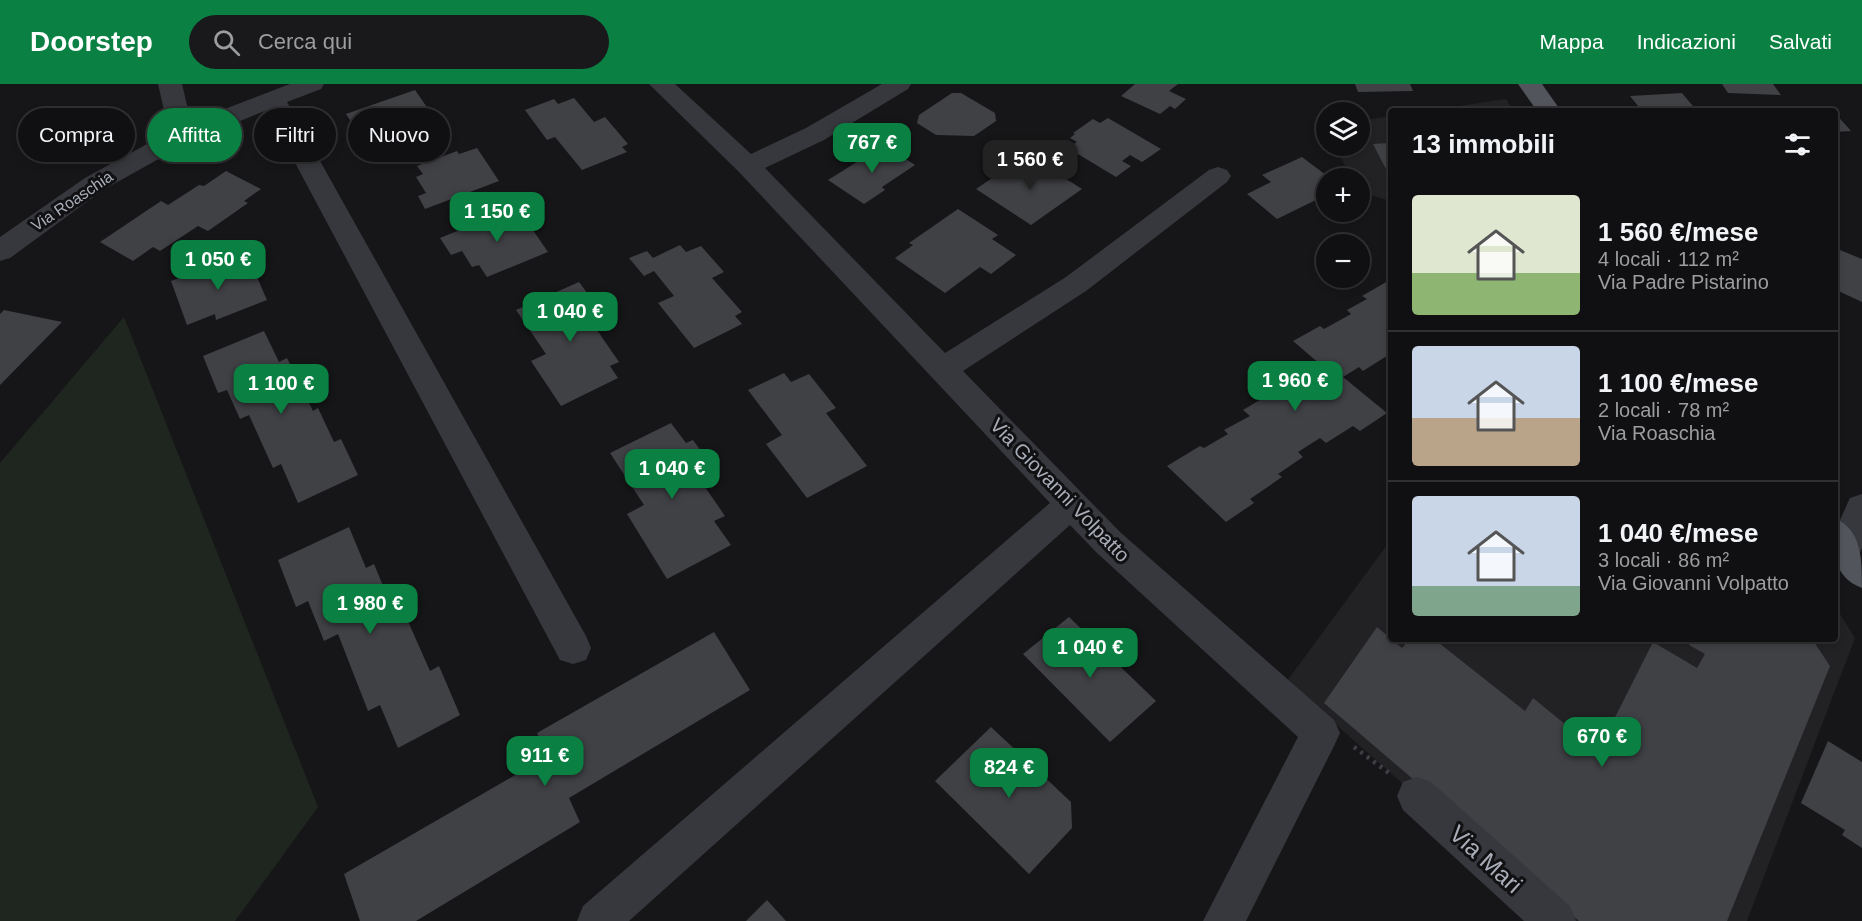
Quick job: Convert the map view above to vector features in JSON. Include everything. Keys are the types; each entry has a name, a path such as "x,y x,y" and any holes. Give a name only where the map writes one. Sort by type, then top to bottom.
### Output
{"main road":[{"path":"1530,84 1547,108"}],"street":[{"path":"170,84 176,108"},
{"name":"Via Roaschia","path":"242,112 312,84"},
{"name":"Via Giovanni Volpatto","path":"661,84 748,166 1108,542 1321,733"},
{"path":"748,166 815,134 899,84"},
{"path":"274,100 573,648"},
{"name":"Via Roaschia","path":"0,251 94,184 147,154"},
{"path":"941,370 1076,284 1218,176"},
{"path":"598,921 1071,504"},
{"path":"1847,551 1862,508"},
{"path":"1224,921 1321,733"},
{"name":"Via Mari","path":"1417,796 1555,921"}],"path":[{"path":"1321,733 1361,750 1417,796"}],"shaded area":[{"path":"1506,99 1512,108 1445,108"},
{"path":"1388,116 1388,200 1370,195 1370,168 1346,168 1340,156 1370,156 1370,119"},
{"path":"124,317 318,807 235,921 0,921 0,463"},
{"path":"1388,544 1388,642 1838,642 1838,611 1855,638 1747,921 1557,921 1287,681"}],"building":[{"path":"1135,84 1178,84 1169,91 1186,99 1175,109 1170,106 1160,114 1121,96"},
{"path":"1355,84 1410,84 1413,91 1358,92"},
{"path":"1722,84 1773,84 1781,95 1728,93"},
{"path":"415,90 427,108 363,108"},
{"path":"952,93 961,93 995,113 996,121 974,136 936,135 917,123 919,115"},
{"path":"1682,93 1694,108 1640,108 1630,96"},
{"path":"574,98 594,122 605,117 628,144 622,147 627,152 582,170 555,137 547,140 525,110 554,99 558,104"},
{"path":"1838,116 1851,131 1838,132"},
{"path":"1108,118 1161,149 1142,162 1130,155 1122,161 1131,166 1116,177 1068,148 1077,142 1070,138 1075,134 1073,133 1093,119 1100,123"},
{"path":"1388,143 1388,173 1373,144"},
{"path":"884,145 915,165 882,187 885,190 864,204 828,180"},
{"path":"477,148 499,181 425,209 418,196 426,193 416,177 423,174 417,166 428,162 450,162 450,154 457,151 459,154"},
{"path":"1302,157 1317,168 1316,200 1277,219 1247,194 1271,182 1262,175"},
{"path":"1038,161 1082,189 1031,225 976,189 1007,168 1018,175"},
{"path":"226,171 261,189 244,201 248,203 208,231 198,226 160,251 153,247 133,261 100,242 161,201 168,205 199,185 204,186"},
{"path":"517,207 548,252 487,277 479,265 472,267 462,251 451,255 440,238"},
{"path":"958,209 998,235 992,239 1016,255 991,274 980,267 945,293 895,258 913,245 909,243"},
{"path":"680,245 686,252 701,246 724,272 712,278 742,312 735,316 742,324 694,348 658,303 674,296 654,271 644,276 629,258 647,251 653,258"},
{"path":"1838,249 1862,259 1862,302 1838,291"},
{"path":"235,258 240,270 252,266 267,300 216,320 215,314 187,325 171,281"},
{"path":"1388,281 1388,355 1363,371 1359,367 1343,377 1387,413 1360,431 1353,426 1326,443 1320,438 1298,452 1303,457 1278,474 1282,477 1250,499 1254,503 1226,522 1167,466 1200,446 1204,448 1228,434 1224,430 1250,416 1243,410 1275,391 1279,395 1300,382 1297,379 1321,365 1293,341 1320,326 1324,329 1351,314 1347,310 1367,299 1362,296"},
{"path":"579,282 610,324 597,330 619,362 610,366 618,378 561,406 531,361 546,354 516,310"},
{"path":"4,310 62,322 0,385 0,314"},
{"path":"264,331 279,362 287,358 313,411 318,408 334,442 341,439 358,475 298,503 281,464 273,468 249,415 240,419 227,390 218,393 203,356"},
{"path":"784,373 791,382 809,374 836,408 826,413 867,466 807,498 766,444 782,435 748,390"},
{"path":"671,423 686,443 693,440 714,469 698,477 725,516 714,521 731,545 667,579 627,514 644,505 610,453"},
{"path":"349,527 366,568 374,564 391,605 399,601 430,671 439,666 460,715 398,748 380,705 368,711 338,634 324,641 308,601 296,607 278,560"},
{"path":"1069,617 1156,701 1110,742 1023,654"},
{"path":"1377,627 1388,636 1388,642 1395,642 1402,648 1407,642 1438,642 1525,711 1533,698 1598,751 1653,642 1697,668 1705,654 1689,645 1690,642 1814,642 1830,666 1727,921 1579,921 1324,703"},
{"path":"714,632 750,690 569,798 580,822 416,921 360,921 344,874 548,756 537,733"},
{"path":"991,727 1071,802 1072,828 1029,874 935,781"},
{"path":"1828,741 1862,762 1862,848 1842,835 1845,830 1801,803"},
{"path":"767,900 786,921 746,921"}]}
